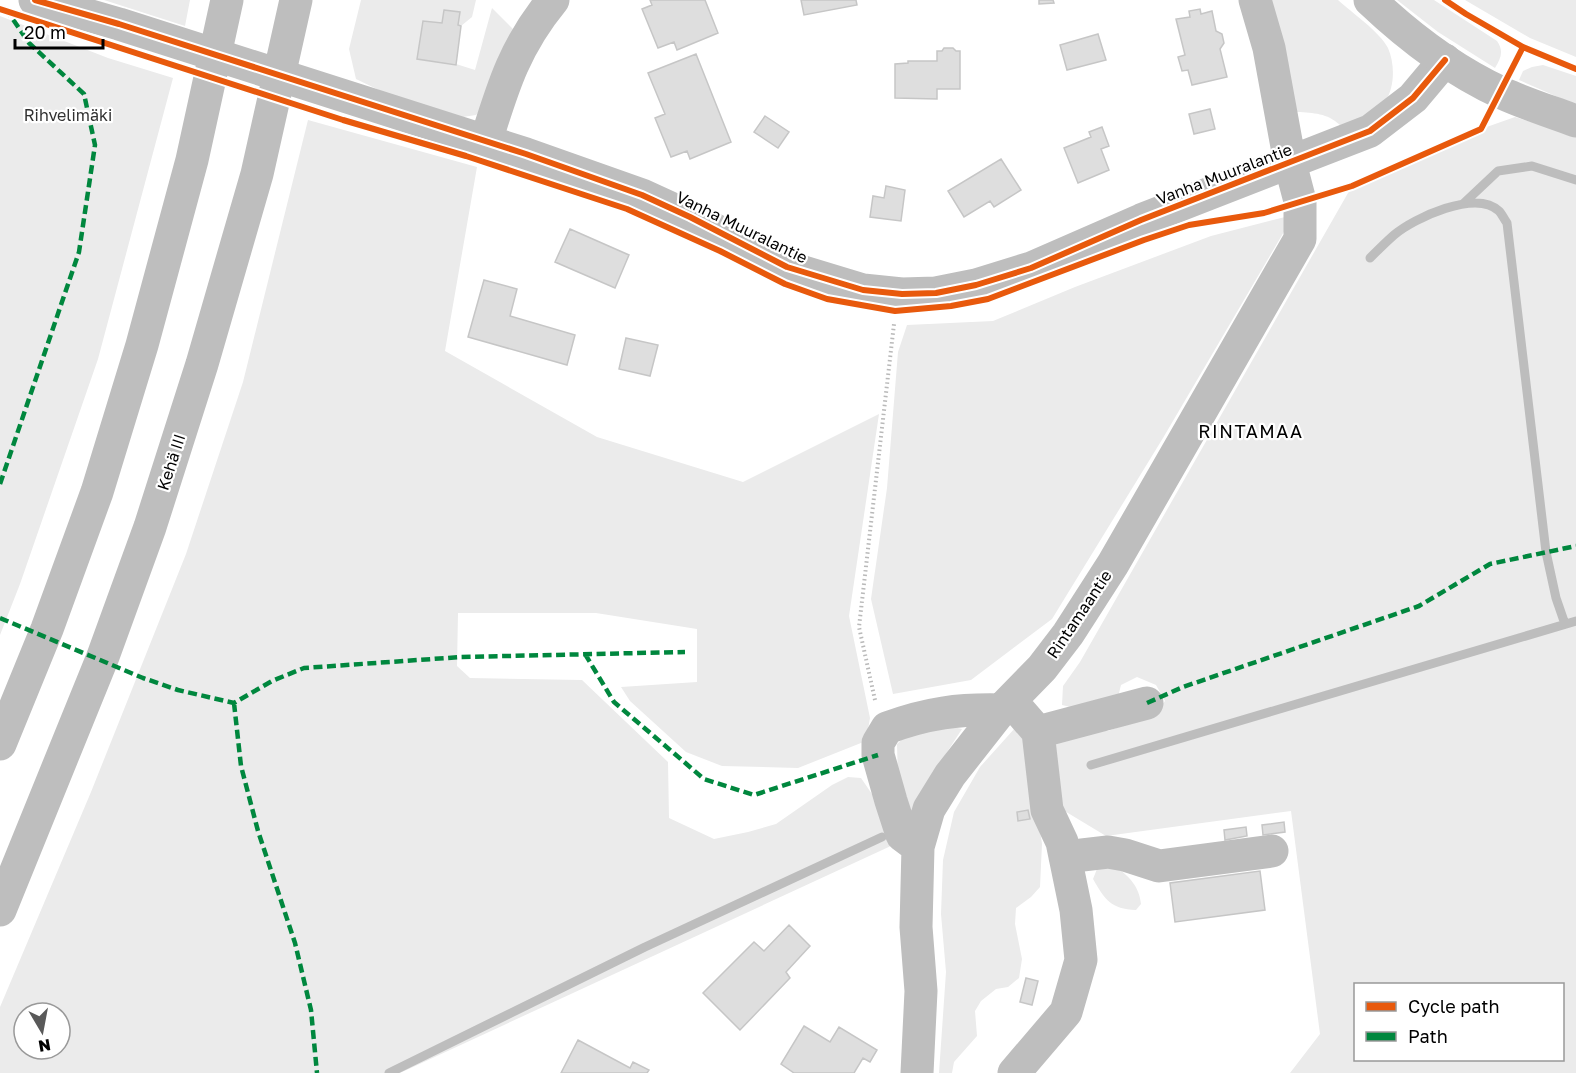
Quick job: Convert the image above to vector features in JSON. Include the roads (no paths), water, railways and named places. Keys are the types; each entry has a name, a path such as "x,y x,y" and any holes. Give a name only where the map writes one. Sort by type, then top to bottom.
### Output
{"main road":[{"name":"Vanha Muuralantie","path":"35,0 119,24 486,141 642,195 787,267 863,290 902,294 936,294 976,285 1031,268 1131,224 1370,131 1413,98 1445,60"},
{"path":"0,744 47,629 96,492 142,345 192,160 227,0"},
{"name":"Kehä III","path":"0,910 102,659 153,517 202,364 257,174 296,0"},
{"path":"486,141 500,96 517,54 534,23 553,0"},
{"name":"Rintamaantie","path":"917,1073 921,991 916,927 918,847 929,809 950,775 1006,705 1042,668 1068,634 1113,564 1300,239 1300,201 1290,164 1269,48 1255,0"},
{"path":"1370,0 1445,60 1501,92 1576,121"},
{"path":"1038,732 1147,704"},
{"path":"918,847 903,835 878,755 878,742 887,728 938,712 1006,705 1038,732 1047,810 1062,842 1076,910 1081,960 1066,1012 1014,1073"},
{"path":"1065,857 1108,852 1159,866 1272,851"}],"waterway":[{"path":"1464,203 1498,171 1532,166 1576,180"},
{"path":"1370,258 1403,228 1445,208 1461,204 1489,205 1499,211 1507,223 1546,552 1556,598 1565,624"},
{"path":"1091,765 1576,621"},
{"path":"389,1073 645,947 882,837"}],"district":[{"name":"RINTAMAA","path":"1251,432"}],"park label":[{"name":"Rihvelimäki","path":"68,115"}]}
